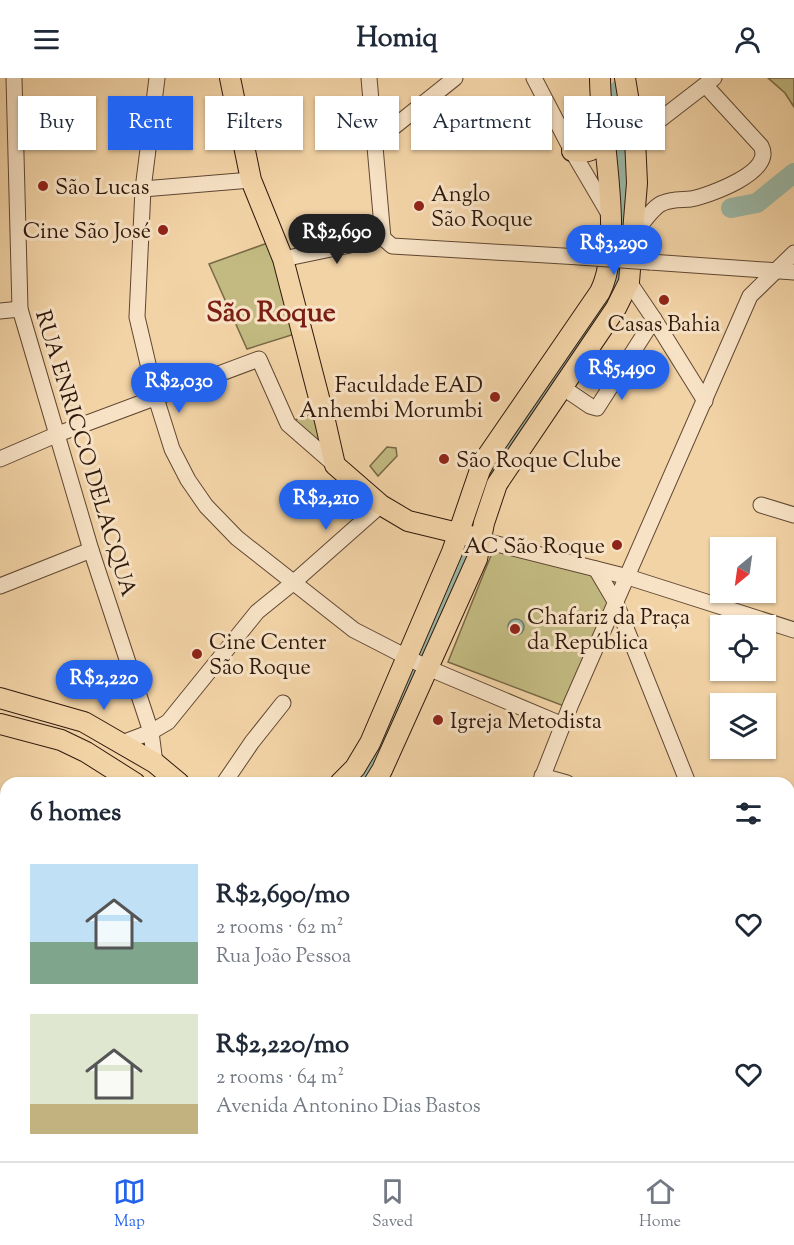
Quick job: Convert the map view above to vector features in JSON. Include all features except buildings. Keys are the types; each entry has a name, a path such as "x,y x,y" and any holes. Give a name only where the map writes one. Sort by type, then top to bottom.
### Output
{"main road":[{"path":"230,78 251,180 283,259 325,420 334,465 381,505 408,521 481,540"},
{"path":"600,78 601,96"},
{"path":"624,78 627,96"},
{"path":"572,151 582,153 592,150"},
{"path":"346,777 355,768 370,743 458,533 480,470 600,292 606,279 610,193 605,150"},
{"path":"378,777 477,559 486,515 496,484 616,308 628,282 637,183 636,150"},
{"path":"0,698 84,722 154,763 172,777"},
{"path":"0,724 61,740 86,752 126,777"}],"street":[{"name":"RUA ENRICCO DELACQUA","path":"14,78 20,309 91,550 152,732 154,763"},
{"path":"157,78 143,189 137,317 156,398 172,448 188,480 206,506 237,538 354,630 428,668 563,725"},
{"path":"369,78 371,96"},
{"path":"399,123 455,78"},
{"path":"534,78 572,151 606,205 610,216"},
{"path":"634,233 656,206 718,191 742,178 763,160 761,146 710,82 665,116"},
{"path":"376,150 383,238 392,246 794,272"},
{"path":"143,189 251,180"},
{"path":"283,259 383,238"},
{"path":"542,777 750,296 794,253"},
{"path":"628,282 705,401"},
{"path":"0,311 20,309"},
{"path":"562,387 590,406 597,408 654,319"},
{"path":"0,459 58,434 259,359 288,424 334,465"},
{"path":"122,743 152,732 168,722 257,612 381,505"},
{"path":"762,506 794,515"},
{"path":"481,540 628,577 794,630"},
{"path":"0,586 91,550"},
{"path":"596,569 616,603 686,777"},
{"path":"228,777 283,703"}],"shaded area":[{"path":"768,78 794,78 794,107 785,93"},
{"path":"273,241 298,333 247,349 209,264"},
{"path":"320,411 331,458 289,422"},
{"path":"387,447 396,448 397,456 378,476 370,466"},
{"path":"494,548 618,581 564,706 448,662"},
{"name":"Chafariz da Praça da República","path":"513,619 519,619 524,627 522,633 513,635 508,630 508,624"}],"waterway":[{"path":"619,90 627,197 626,219"},
{"path":"731,208 757,203 794,173"},
{"path":"487,475 618,282 624,248"},
{"path":"425,647 466,551"},
{"path":"360,777 382,746 413,674"}],"place":[{"name":"São Lucas","path":"43,186"},
{"name":"Anglo São Roque","path":"419,206"},
{"name":"Cine São José","path":"163,230"},
{"name":"Casas Bahia","path":"664,300"},
{"name":"Faculdade EAD Anhembi Morumbi","path":"495,397"},
{"name":"São Roque Clube","path":"444,459"},
{"name":"AC São Roque","path":"617,545"},
{"name":"Chafariz da Praça da República","path":"515,629"},
{"name":"Cine Center São Roque","path":"197,654"},
{"name":"Igreja Metodista","path":"438,720"}],"district":[{"name":"São Roque","path":"271,311"}]}
